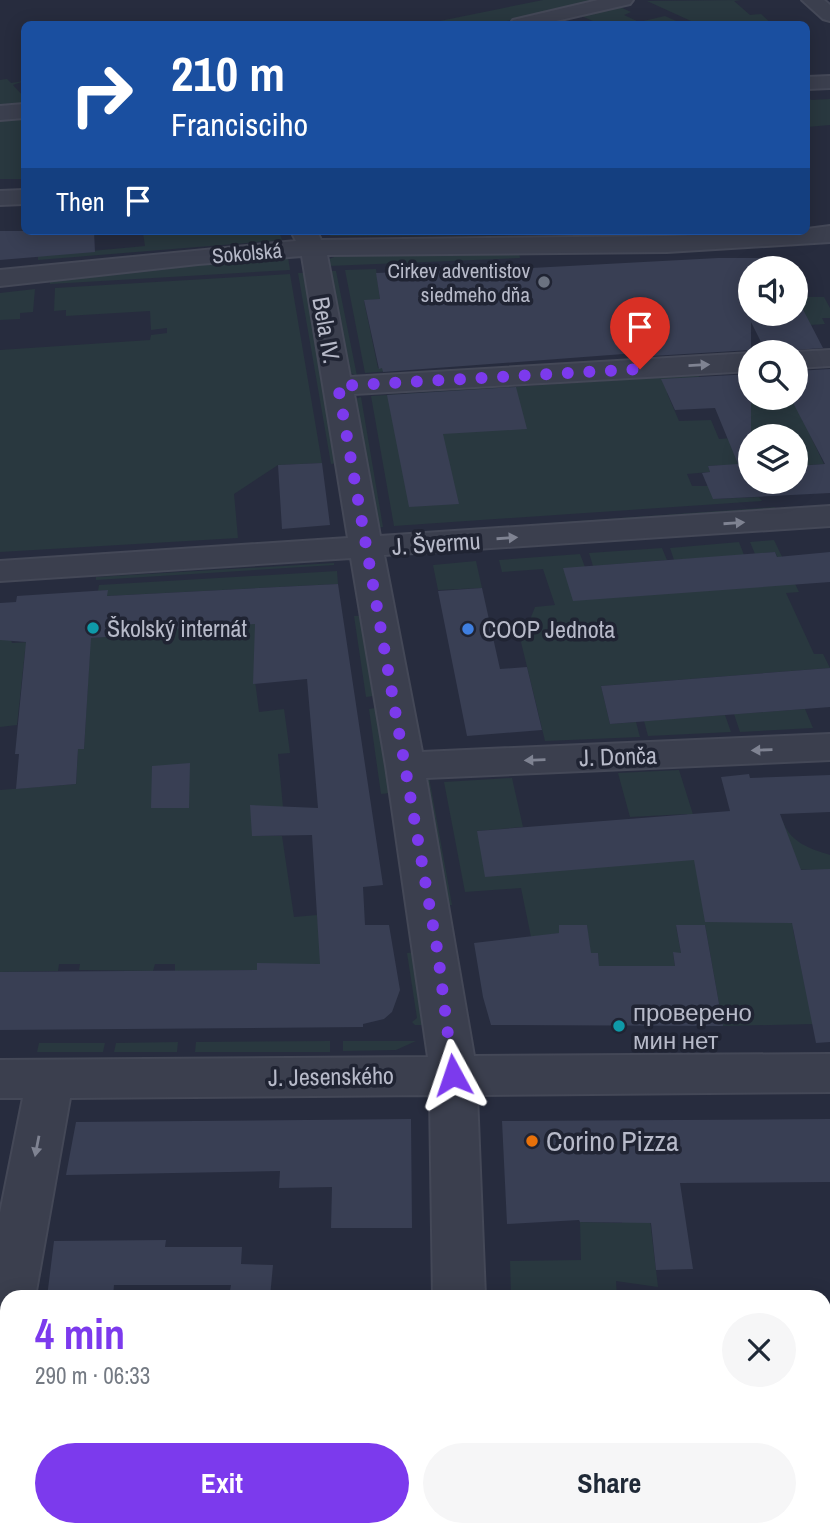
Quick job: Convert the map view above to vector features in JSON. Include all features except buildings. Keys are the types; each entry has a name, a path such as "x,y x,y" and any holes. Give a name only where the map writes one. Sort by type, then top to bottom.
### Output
{"street":[{"path":"533,21 624,0"},
{"path":"812,0 830,15"},
{"path":"810,83 830,82"},
{"path":"0,113 21,111"},
{"path":"0,198 21,197"},
{"name":"Sokolská","path":"0,278 308,239 407,244 647,246 757,241 830,234"},
{"name":"Bela IV.","path":"308,239 338,386 438,954 453,1075 459,1290"},
{"path":"808,359 830,358"},
{"path":"338,386 738,363"},
{"name":"J. Švermu","path":"0,571 830,516"},
{"name":"J. Donča","path":"405,765 830,747"},
{"name":"J. Jesenského","path":"0,1079 830,1073"},
{"path":"10,1290 50,1079"}],"shaded area":[{"path":"543,0 598,0 507,21 440,21"},
{"path":"741,0 734,1 750,15 761,14 769,21 691,21 647,1"},
{"path":"620,7 631,12 624,15 637,21 593,21 582,16"},
{"path":"665,16 676,21 643,21"},
{"path":"7,79 11,83 21,81 13,85 21,94 21,105 0,107 0,80"},
{"path":"810,99 830,99 830,125 810,127"},
{"path":"21,118 21,179 0,179 0,121"},
{"path":"61,235 98,235 60,240"},
{"path":"143,235 280,235 282,240 38,260 38,256 145,246"},
{"path":"329,235 540,235 331,236"},
{"path":"519,253 520,258 329,266 329,259 339,255"},
{"path":"288,257 290,270 50,284 50,278"},
{"path":"376,269 380,299 364,301 378,368 389,368 390,371 365,373 345,270"},
{"path":"329,271 336,271 357,376 349,372"},
{"path":"298,273 304,273 339,463 331,464"},
{"path":"290,274 322,463 278,465 234,494 238,538 0,552 0,350 150,340 151,335 167,333 167,328 151,330 150,311 66,316 66,310 54,311 55,288"},
{"path":"35,289 33,312 20,313 20,319 0,320 0,293"},
{"path":"808,297 824,297 830,308 830,318 822,318 825,324 808,325"},
{"path":"698,375 703,382 667,393 679,421 711,420 719,439 738,438 738,470 724,471 722,465 708,466 710,472 687,474 692,486 708,486 714,499 759,497 762,501 394,526 371,396"},
{"path":"361,397 383,527 376,528 355,399"},
{"path":"734,403 738,403 738,410 801,410 806,424 741,424"},
{"path":"808,430 810,435 824,464 808,465"},
{"path":"775,507 776,511 396,537 395,534"},
{"path":"774,540 799,592 786,593 814,654 823,654 830,668 601,686 610,724 636,722 640,737 545,741 521,642 535,607 555,605 543,569 502,572 499,560 580,554 585,567 790,584 775,552 755,554 750,542"},
{"path":"739,542 744,555 674,560 670,548"},
{"path":"662,548 667,560 593,566 589,553"},
{"path":"476,561 482,588 438,590 433,565"},
{"path":"334,565 96,580 96,577"},
{"path":"337,571 338,584 107,596 107,590 98,591 99,585"},
{"path":"354,616 361,616 373,696 366,697"},
{"path":"265,623 254,673 259,712 284,709 290,753 278,754 283,807 252,836 282,836 294,917 317,915 324,970 257,964 257,970 175,971 175,964 155,964 153,971 79,970 80,964 59,964 58,971 0,972 0,790 76,784 78,749 84,749 90,647 69,639 105,637 106,633"},
{"path":"0,640 11,640 12,643 48,641 25,651 17,725 0,727"},
{"path":"376,708 390,793 381,794 369,709"},
{"path":"805,709 813,728 740,732 734,714"},
{"path":"725,715 731,732 648,736 644,721"},
{"path":"679,770 709,865 797,927 793,929 813,1024 723,1026 705,925 676,926 681,953 673,953 675,966 599,966 598,953 590,953 587,925 559,925 559,933 531,937 521,888 465,892 444,782 512,778 523,827 477,831 701,859 687,814 630,817 618,773"},
{"path":"429,777 452,905 445,906 424,780"},
{"path":"783,822 796,840 830,855 830,870 759,869"},
{"path":"416,952 427,1025 415,1025 412,1022 417,1018 407,953"},
{"path":"330,1041 330,1052 195,1052 196,1042"},
{"path":"343,1041 416,1041 396,1050 343,1051"},
{"path":"178,1042 177,1052 114,1052 116,1043"},
{"path":"39,1043 105,1043 103,1052 37,1052"},
{"path":"642,1153 658,1287 616,1281 617,1290 511,1290 510,1261 581,1260 580,1222 622,1223 614,1154"}],"place":[{"name":"Cirkev adventistov siedmeho dňa","path":"544,282"},
{"name":"Školský internát","path":"93,628"},
{"name":"COOP Jednota","path":"468,629"},
{"name":"проверено мин нет","path":"619,1026"},
{"name":"Corino Pizza","path":"532,1141"}],"route":[{"path":"453,1075 438,954 338,386 640,369"}]}
